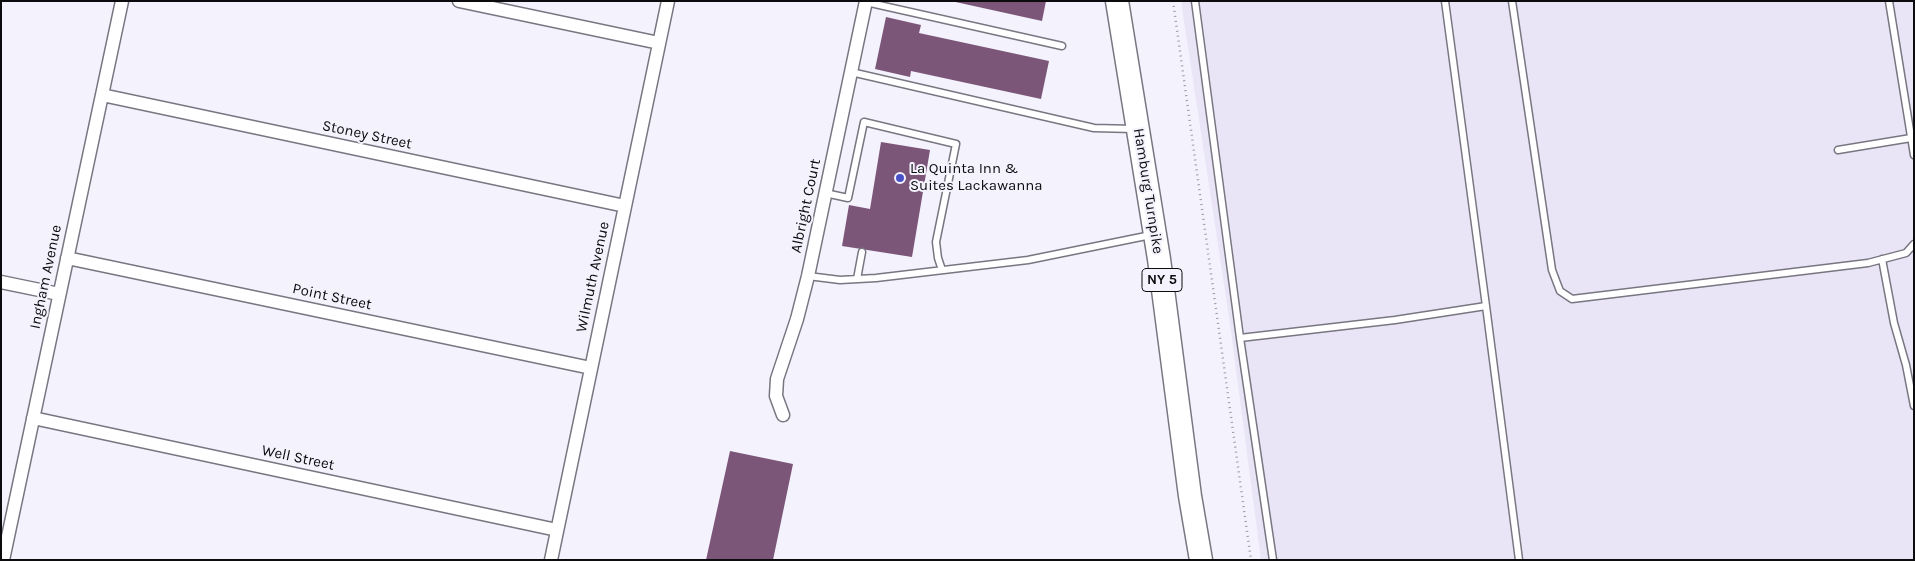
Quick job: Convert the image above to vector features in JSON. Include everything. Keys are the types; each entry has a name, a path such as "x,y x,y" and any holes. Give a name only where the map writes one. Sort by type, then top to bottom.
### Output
{"highway":[{"name":"Hamburg Turnpike","path":"1117,1 1155,234 1200,560"}],"street":[{"name":"Ingham Avenue","path":"3,560 122,1"},
{"path":"460,1 659,43"},
{"name":"Wilmuth Avenue","path":"550,560 668,1"},
{"name":"Albright Court","path":"783,415 776,396 777,379 797,319 808,276 866,1"},
{"name":"Stoney Street","path":"102,95 625,206"},
{"name":"Point Street","path":"67,258 591,368"},
{"path":"1,282 59,294"},
{"name":"Well Street","path":"33,418 557,530"}],"lane":[{"path":"866,1 1062,46"},
{"path":"1195,1 1240,338 1273,560"},
{"path":"1445,1 1520,560"},
{"path":"1512,1 1552,270 1560,291 1572,299 1868,263 1906,253 1914,244"},
{"path":"1889,1 1914,155"},
{"path":"850,71 1094,128 1138,129"},
{"path":"825,193 848,198 864,122 956,144 936,242 942,270"},
{"path":"1838,150 1911,138"},
{"path":"808,276 840,280 857,279 1028,260 1155,234"},
{"path":"857,279 862,252"},
{"path":"1882,259 1894,323 1906,365 1914,406"},
{"path":"1240,338 1386,321 1486,306"}],"path":[{"path":"1173,1 1251,560"}],"shaded area":[{"path":"1181,1 1914,1 1914,560 1261,560 1230,324"}],"building":[{"path":"951,1 1046,1 1042,21"},
{"path":"886,17 921,25 919,33 1049,61 1041,99 911,71 910,77 875,69"},
{"name":"La Quinta Inn & Suites Lackawanna","path":"881,142 930,150 912,257 842,246 849,205 870,209"},
{"path":"730,451 793,464 773,560 706,560"}],"place":[{"name":"La Quinta Inn & Suites Lackawanna","path":"900,178"}]}
